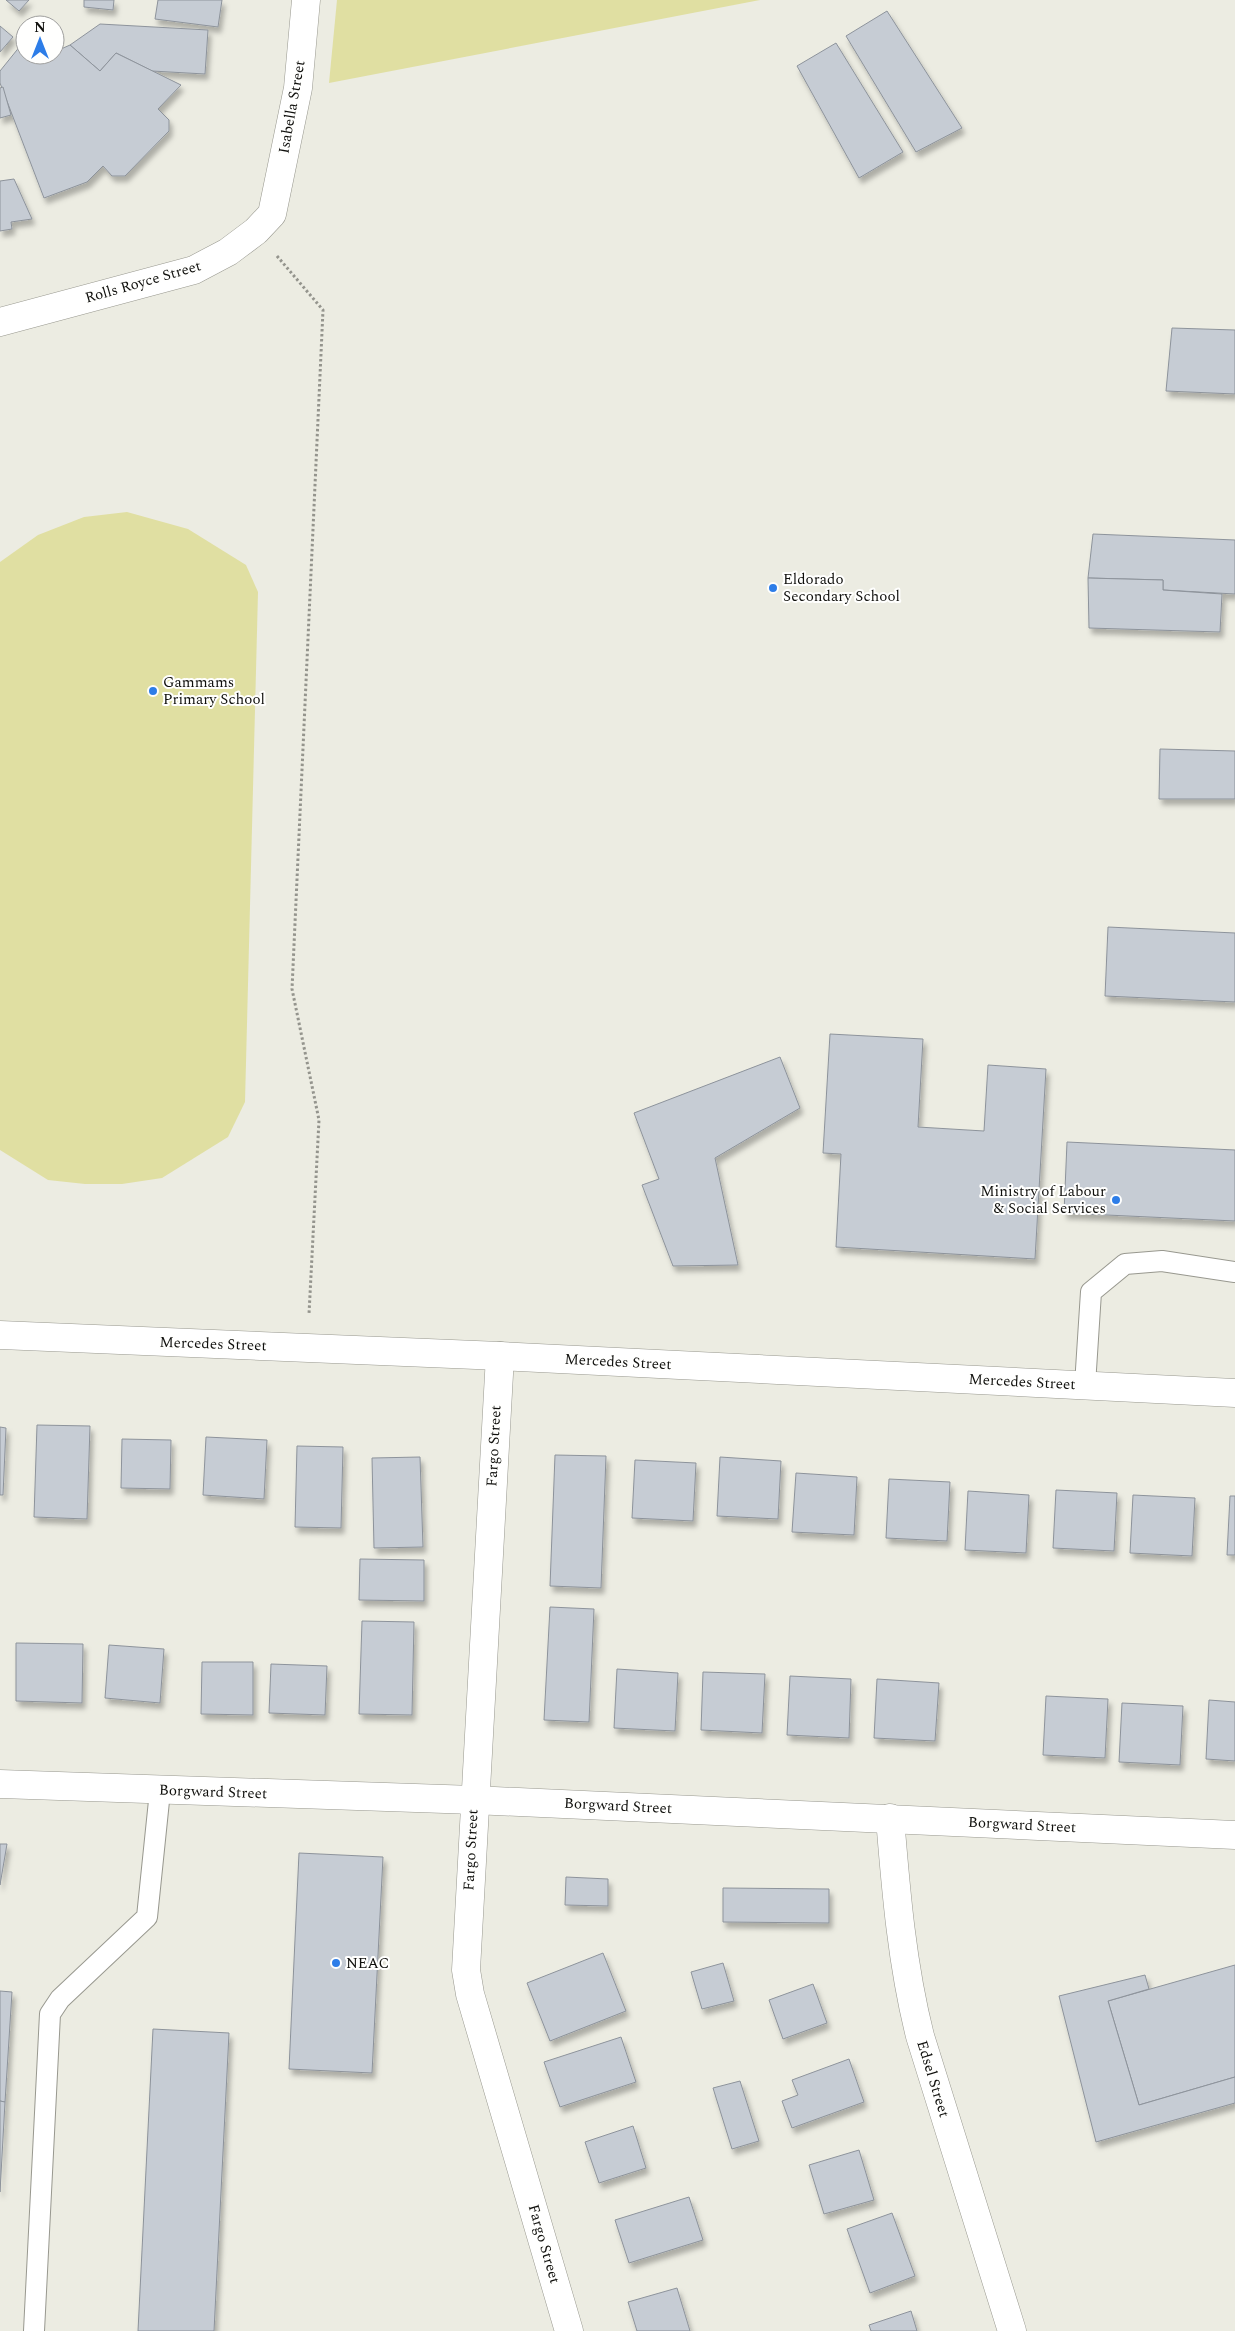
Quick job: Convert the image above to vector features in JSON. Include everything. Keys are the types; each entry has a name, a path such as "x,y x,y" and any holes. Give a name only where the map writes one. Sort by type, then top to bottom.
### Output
{"street":[{"name":"Isabella Street","path":"264,222 298,88 306,0"},
{"name":"Rolls Royce Street","path":"0,322 194,270 235,248 264,222"},
{"name":"Mercedes Street","path":"0,1336 500,1356 1235,1393"},
{"name":"Fargo Street","path":"500,1356 474,1800 467,1982 569,2331"},
{"name":"Borgward Street","path":"0,1784 160,1791 474,1800 1235,1835"},
{"name":"Edsel Street","path":"890,1818 903,1955 910,1999 1012,2331"}],"lane":[{"path":"1085,1385 1091,1292 1125,1264 1162,1261 1235,1272"},
{"path":"34,2331 50,2014 60,1999 147,1917 160,1791"}],"path":[{"path":"264,222 323,310 292,989 319,1120 308,1348"}],"shaded area":[{"path":"337,0 760,0 329,83"},
{"path":"127,512 188,529 246,565 258,592 245,1102 228,1137 162,1178 122,1184 85,1184 48,1180 0,1150 0,562 38,535 84,517"}],"building":[{"path":"6,0 29,0 19,11"},
{"path":"84,0 114,0 113,10 84,7"},
{"path":"158,0 222,0 218,27 155,19"},
{"path":"887,11 962,128 916,152 846,36"},
{"path":"100,24 208,30 205,74 152,71 116,53 100,71 70,45"},
{"path":"0,26 13,37 0,52"},
{"path":"836,43 903,152 859,178 797,66"},
{"path":"70,45 100,71 116,53 181,85 158,109 169,120 169,131 125,176 112,176 103,166 87,182 44,198 0,83 0,71 15,52 15,65 65,65 65,47"},
{"path":"3,87 11,115 0,118 0,88"},
{"path":"14,179 32,219 11,222 12,229 0,231 0,181"},
{"path":"1172,328 1235,330 1235,394 1166,391"},
{"path":"1093,534 1235,540 1235,594 1163,590 1163,580 1088,578"},
{"path":"1088,578 1163,580 1163,590 1222,594 1220,632 1089,628"},
{"path":"1160,749 1235,751 1235,799 1159,799"},
{"path":"1108,927 1235,933 1235,1002 1105,996"},
{"path":"830,1034 923,1039 918,1127 984,1131 988,1065 1046,1069 1035,1259 836,1247 841,1154 823,1153"},
{"path":"780,1057 800,1108 715,1158 738,1265 673,1266 642,1185 659,1179 634,1113"},
{"path":"1067,1142 1235,1150 1235,1221 1064,1213"},
{"path":"37,1425 90,1426 87,1519 34,1517"},
{"path":"0,1427 6,1428 3,1495 0,1495"},
{"path":"206,1437 267,1440 264,1499 203,1495"},
{"path":"122,1439 171,1440 170,1489 121,1488"},
{"path":"297,1446 343,1447 341,1528 295,1527"},
{"path":"555,1455 606,1456 601,1588 550,1586"},
{"path":"420,1457 423,1547 374,1548 372,1458"},
{"path":"720,1457 781,1461 778,1519 717,1516"},
{"path":"635,1460 696,1463 693,1521 632,1518"},
{"path":"796,1473 857,1477 854,1535 792,1532"},
{"path":"889,1479 950,1482 947,1541 886,1538"},
{"path":"1056,1490 1117,1493 1114,1551 1053,1548"},
{"path":"968,1491 1029,1495 1026,1553 965,1550"},
{"path":"1133,1495 1195,1498 1192,1556 1130,1553"},
{"path":"1230,1496 1235,1496 1235,1555 1227,1555"},
{"path":"360,1559 424,1560 424,1601 359,1600"},
{"path":"550,1607 594,1609 589,1722 544,1720"},
{"path":"362,1621 414,1622 412,1715 359,1714"},
{"path":"16,1643 83,1644 82,1703 16,1701"},
{"path":"109,1645 164,1649 160,1703 105,1698"},
{"path":"202,1662 253,1662 253,1715 201,1714"},
{"path":"271,1664 327,1666 325,1715 269,1713"},
{"path":"617,1669 678,1673 675,1731 614,1728"},
{"path":"703,1672 765,1674 762,1733 701,1730"},
{"path":"790,1676 851,1679 849,1738 787,1735"},
{"path":"877,1679 939,1683 935,1741 874,1738"},
{"path":"1046,1696 1108,1699 1105,1758 1043,1755"},
{"path":"1209,1700 1235,1702 1235,1761 1206,1759"},
{"path":"1122,1703 1183,1706 1180,1765 1119,1762"},
{"path":"0,1844 7,1844 0,1885"},
{"name":"NEAC","path":"299,1853 383,1857 372,2073 289,2069"},
{"path":"566,1877 608,1879 608,1906 565,1905"},
{"path":"723,1888 829,1889 829,1923 723,1922"},
{"path":"603,1953 626,2011 550,2041 527,1983"},
{"path":"723,1963 734,2001 702,2009 691,1972"},
{"path":"1235,1965 1235,2077 1139,2105 1108,2001"},
{"path":"1145,1975 1149,1989 1108,2001 1139,2105 1235,2077 1235,2103 1096,2142 1059,1996"},
{"path":"813,1984 827,2023 783,2039 769,2000"},
{"path":"0,1991 12,1992 5,2102 0,2101"},
{"path":"153,2029 229,2033 214,2331 138,2331"},
{"path":"621,2037 636,2082 560,2107 544,2062"},
{"path":"849,2059 864,2102 792,2128 782,2101 798,2095 792,2080"},
{"path":"740,2081 759,2141 732,2149 713,2088"},
{"path":"0,2101 5,2102 0,2192"},
{"path":"633,2126 646,2168 599,2183 585,2142"},
{"path":"859,2150 874,2200 824,2214 809,2165"},
{"path":"689,2197 703,2240 629,2263 615,2220"},
{"path":"892,2213 915,2276 870,2293 847,2229"},
{"path":"677,2288 690,2331 637,2331 628,2302"},
{"path":"911,2311 917,2331 871,2331 869,2325"}],"place":[{"name":"Eldorado Secondary School","path":"773,588"},
{"name":"Gammams Primary School","path":"153,691"},
{"name":"Ministry of Labour & Social Services","path":"1116,1200"},
{"name":"NEAC","path":"336,1963"}]}
